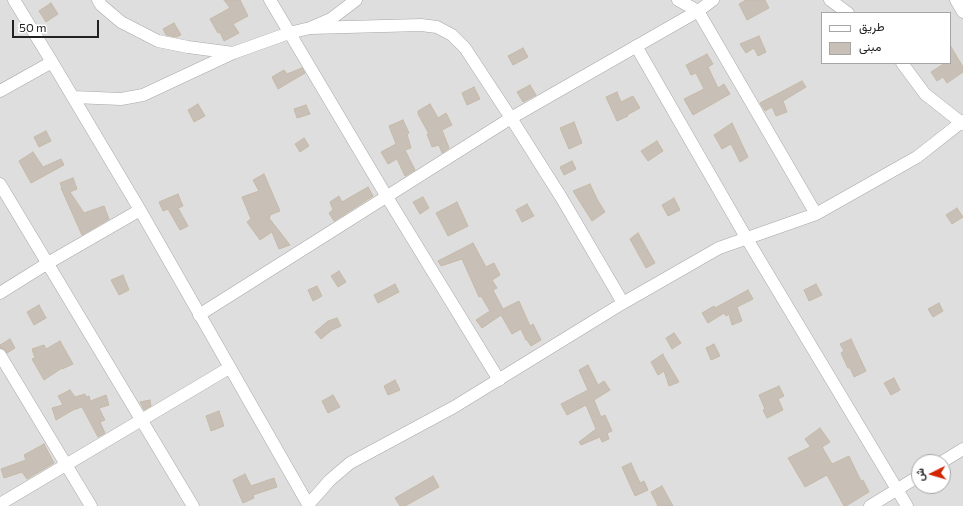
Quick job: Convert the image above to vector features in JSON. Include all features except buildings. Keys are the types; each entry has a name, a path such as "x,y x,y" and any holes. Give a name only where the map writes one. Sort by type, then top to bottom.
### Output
{"street":[{"path":"14,0 140,210 309,506 330,480 350,463 454,407 623,303 719,248 816,214 917,157 963,122 925,94 903,64"},
{"path":"98,0 101,5 121,22 158,42 233,53"},
{"path":"270,0 387,197 499,380"},
{"path":"310,28 331,18 356,0"},
{"path":"678,0 698,11 816,214"},
{"path":"199,315 511,118 698,11 713,0"},
{"path":"830,0 847,12"},
{"path":"956,0 963,12"},
{"path":"73,97 121,99 143,96 233,53 289,33 310,28 421,24 437,27 452,36 465,48 561,197 623,303"},
{"path":"636,46 747,239 907,506"},
{"path":"0,91 52,62"},
{"path":"0,184 5,203 48,263 192,506"},
{"path":"0,293 48,263 140,210"},
{"path":"0,355 91,506"},
{"path":"0,504 65,464 229,368"},
{"path":"951,456 963,449"},
{"path":"870,506 911,481"}],"shaded area":[{"path":"0,0 963,0 963,506 0,506"}]}
